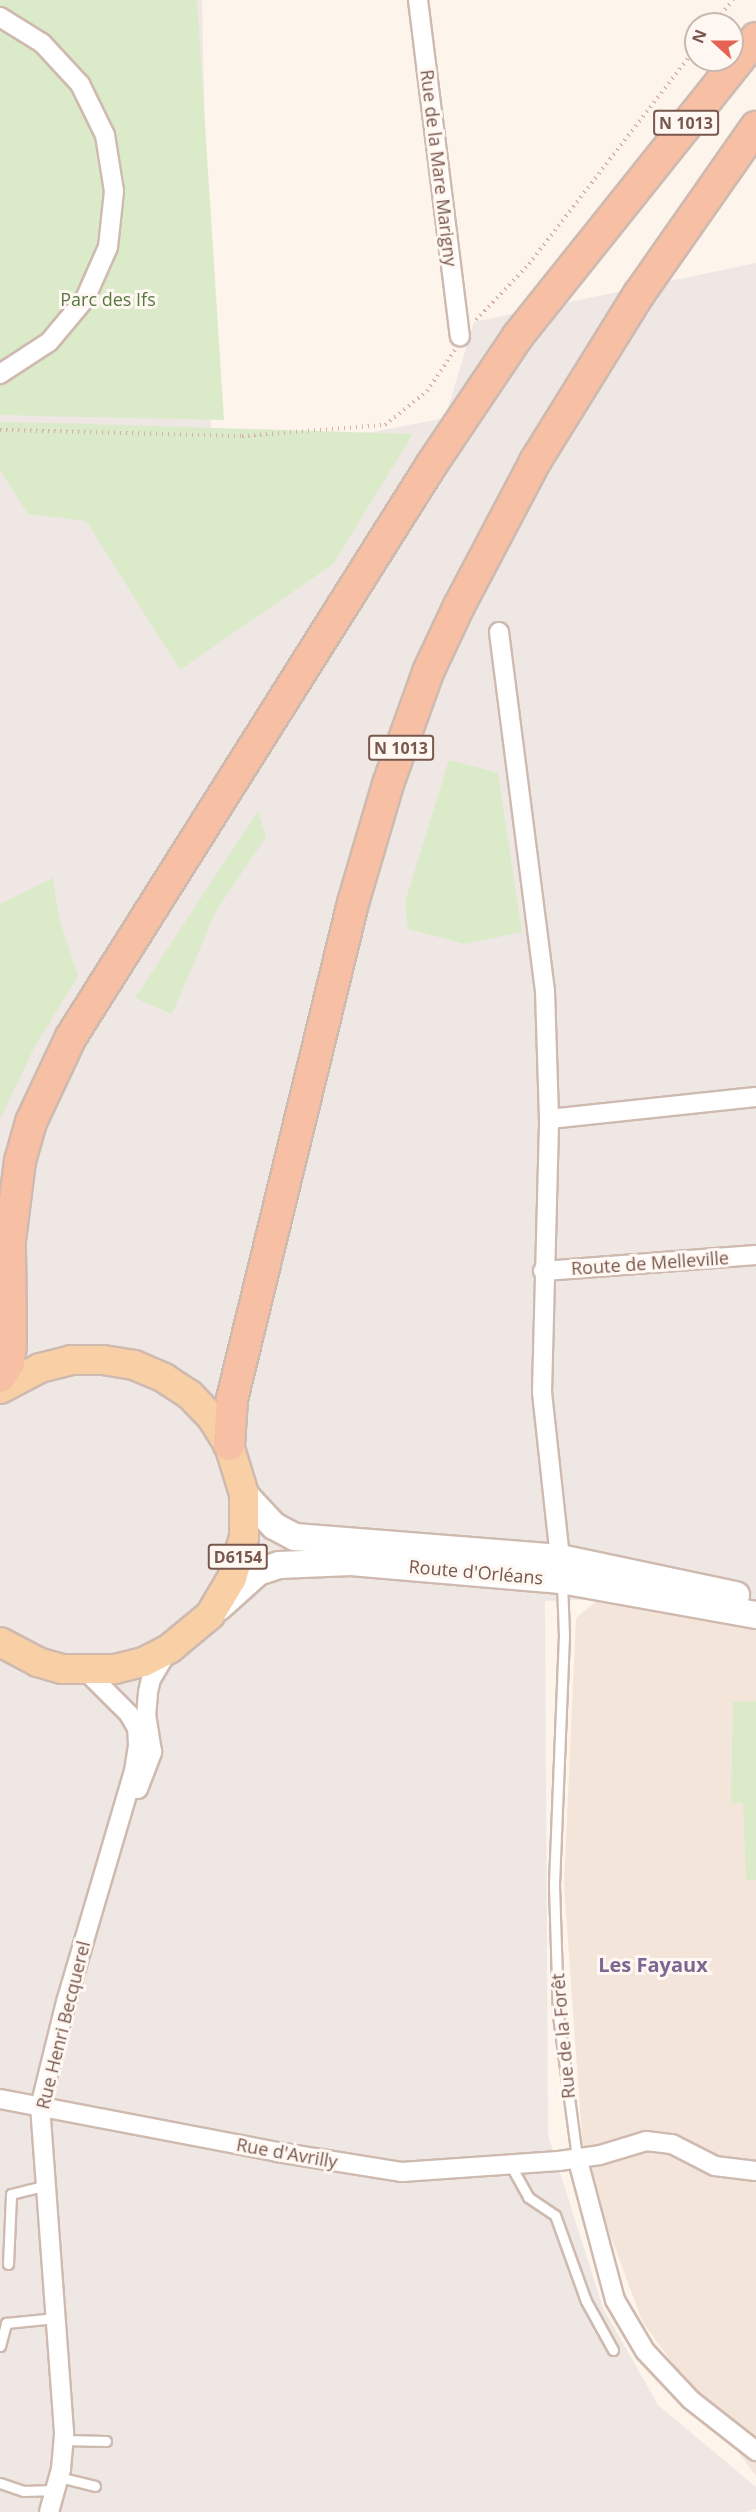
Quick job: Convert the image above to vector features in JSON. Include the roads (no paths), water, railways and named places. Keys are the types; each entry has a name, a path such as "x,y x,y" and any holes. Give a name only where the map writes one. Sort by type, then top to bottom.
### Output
{"highway":[{"name":"N 1013","path":"0,1377 9,1363 11,1344 11,1230 20,1161 32,1122 71,1037 413,493 518,336 756,38"},
{"name":"N 1013","path":"229,1445 232,1399 354,903 388,784 428,672 459,606 536,460 639,294 756,127"}],"main road":[{"path":"0,1389 40,1368 71,1360 103,1360 134,1365 164,1377 190,1395 212,1418 229,1445"},
{"name":"D6154","path":"210,1615 236,1568 244,1537 244,1494 229,1445"},
{"name":"Route d'Orléans","path":"244,1494 274,1527 295,1537 695,1583 756,1601"},
{"name":"Route d'Orléans","path":"210,1615 258,1572 301,1562 484,1570 561,1569 756,1616"},
{"path":"0,1642 38,1662 86,1671 115,1669 170,1650 210,1615"}],"street":[{"name":"Rue de la Mare Marigny","path":"418,0 460,336"},
{"path":"0,17 42,43 80,84 105,135 114,191 108,247 85,298 49,342 0,374"},
{"path":"499,632 545,991 549,1119 543,1271 543,1392 561,1569"},
{"path":"549,1119 756,1097"},
{"name":"Route de Melleville","path":"543,1271 756,1255"},
{"path":"117,1823 130,1808 150,1761 148,1692 151,1679 170,1650"},
{"name":"Rue Henri Becquerel","path":"49,2512 57,2484 63,2440 40,2107 117,1823 134,1772 136,1728 120,1702 86,1671"},
{"name":"Rue d'Avrilly","path":"0,2099 402,2172 600,2155 646,2141 672,2144 715,2166 756,2171"},
{"name":"Rue de la Forêt","path":"577,2157 615,2301 645,2351 691,2400 756,2451"}],"lane":[{"name":"Rue de la Forêt","path":"561,1569 564,1635 554,1885 559,2025 577,2157"},
{"path":"510,2164 528,2198 555,2215 586,2301 613,2350"},
{"path":"8,2264 11,2194 46,2185"},
{"path":"0,2346 6,2323 56,2318"},
{"path":"63,2440 106,2440"},
{"path":"0,2482 22,2491 57,2484 95,2486"}],"district":[{"name":"Les Fayaux","path":"653,1964"}],"park label":[{"name":"Parc des Ifs","path":"108,299"}]}
